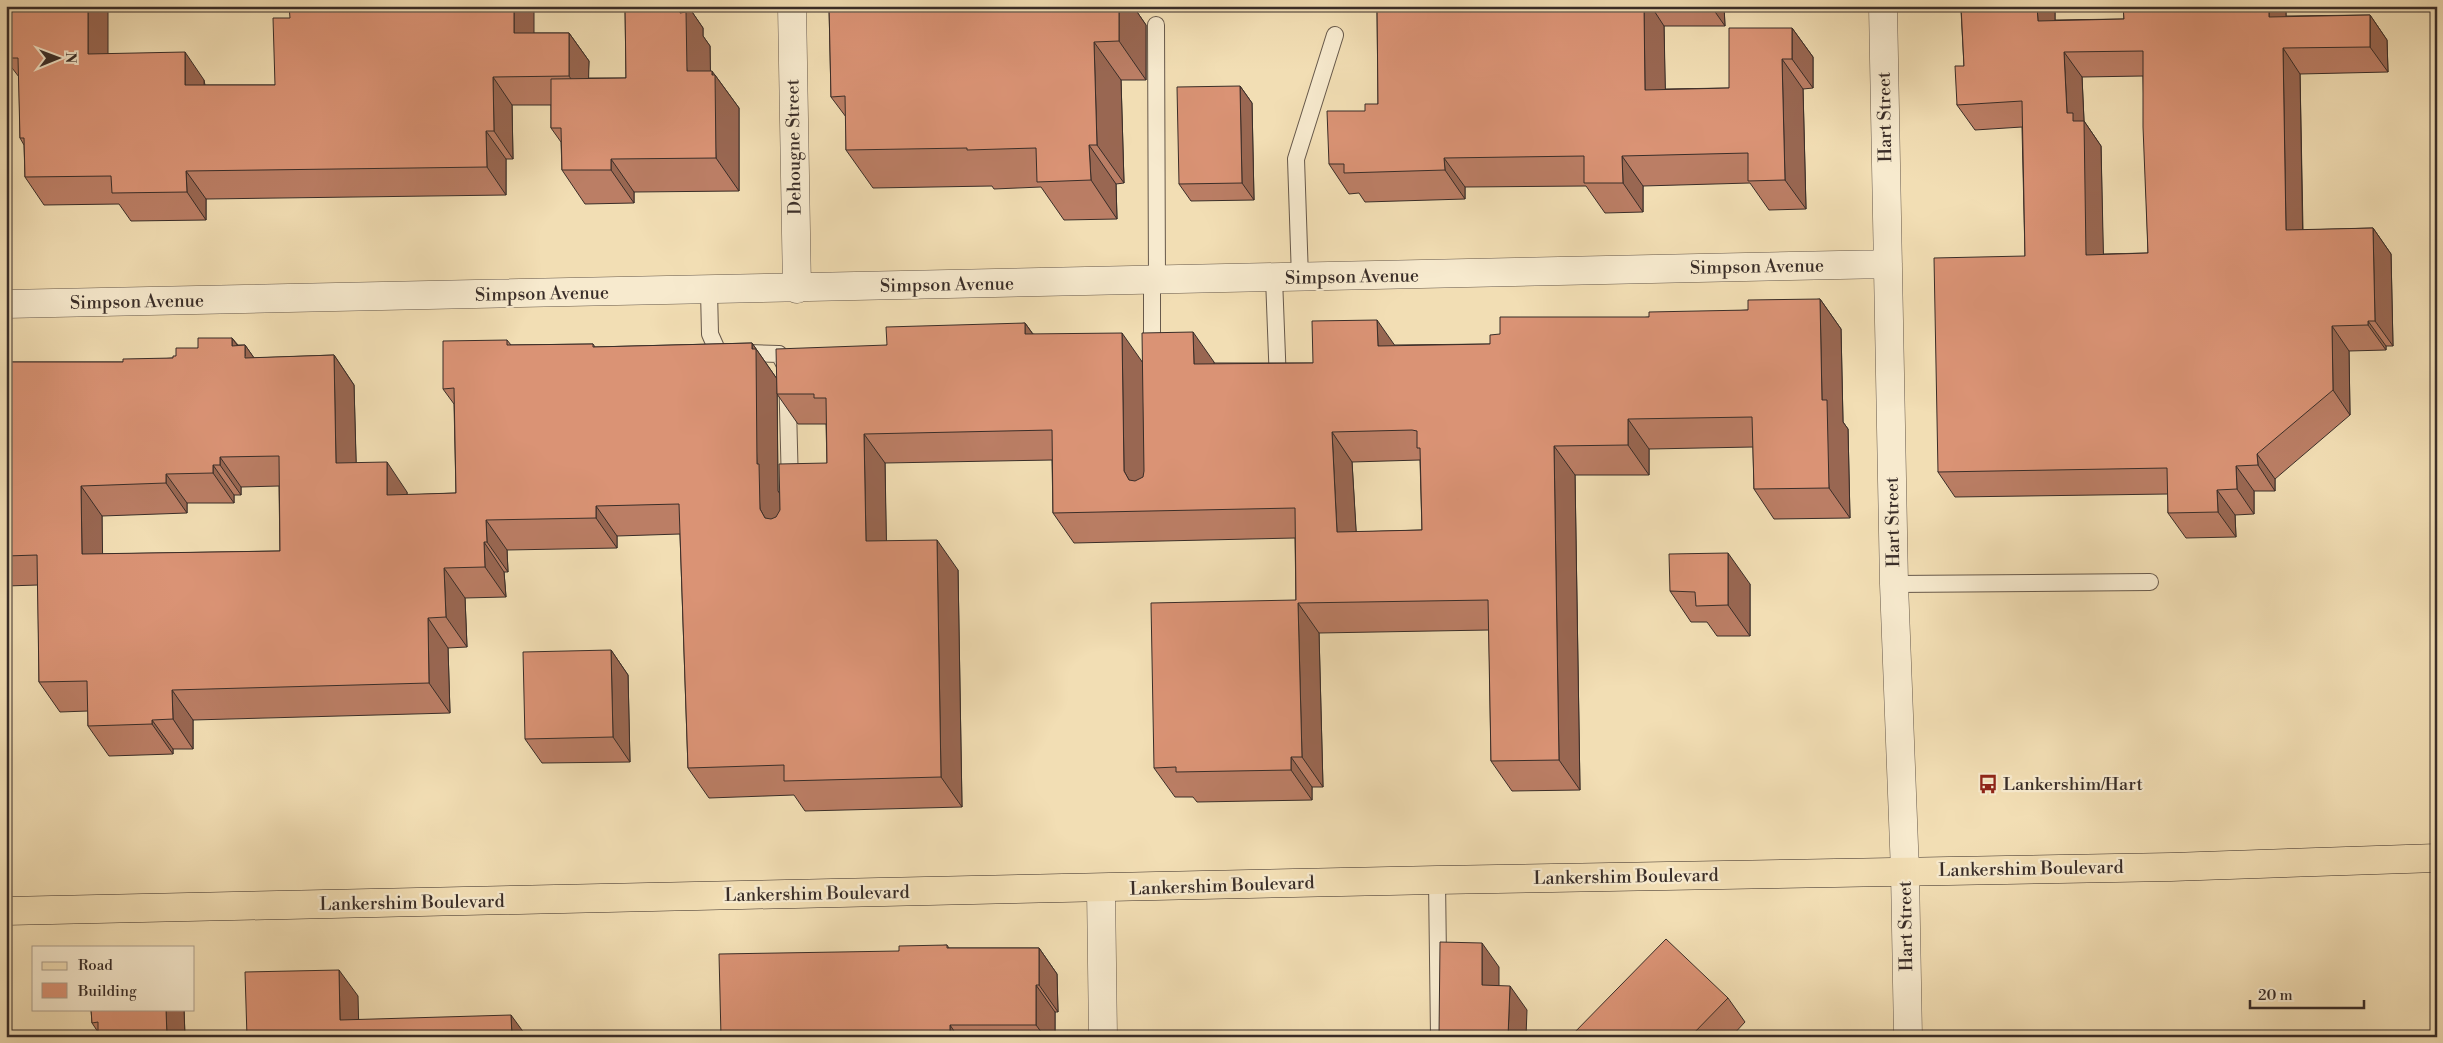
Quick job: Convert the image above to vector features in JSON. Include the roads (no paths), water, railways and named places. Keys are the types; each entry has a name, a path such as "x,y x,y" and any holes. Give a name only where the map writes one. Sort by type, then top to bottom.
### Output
{"main road":[{"name":"Lankershim Boulevard","path":"6,911 1101,889 1437,880 1905,872 2437,858"}],"street":[{"name":"Dehougne Street","path":"792,6 797,289"},
{"name":"Hart Street","path":"1883,6 1894,584 1905,872 1908,1037"},
{"name":"Simpson Avenue","path":"6,304 709,291 1888,264"},
{"path":"1101,889 1103,1037"}],"lane":[{"path":"1152,375 1155,281 1156,25"},
{"path":"1278,384 1296,159 1335,35"},
{"path":"709,291 710,334 718,352 779,354 787,369 790,499"},
{"path":"1894,584 2150,582"},
{"path":"1437,880 1439,1037"}],"place":[{"name":"Lankershim/Hart","path":"1988,784"}]}
